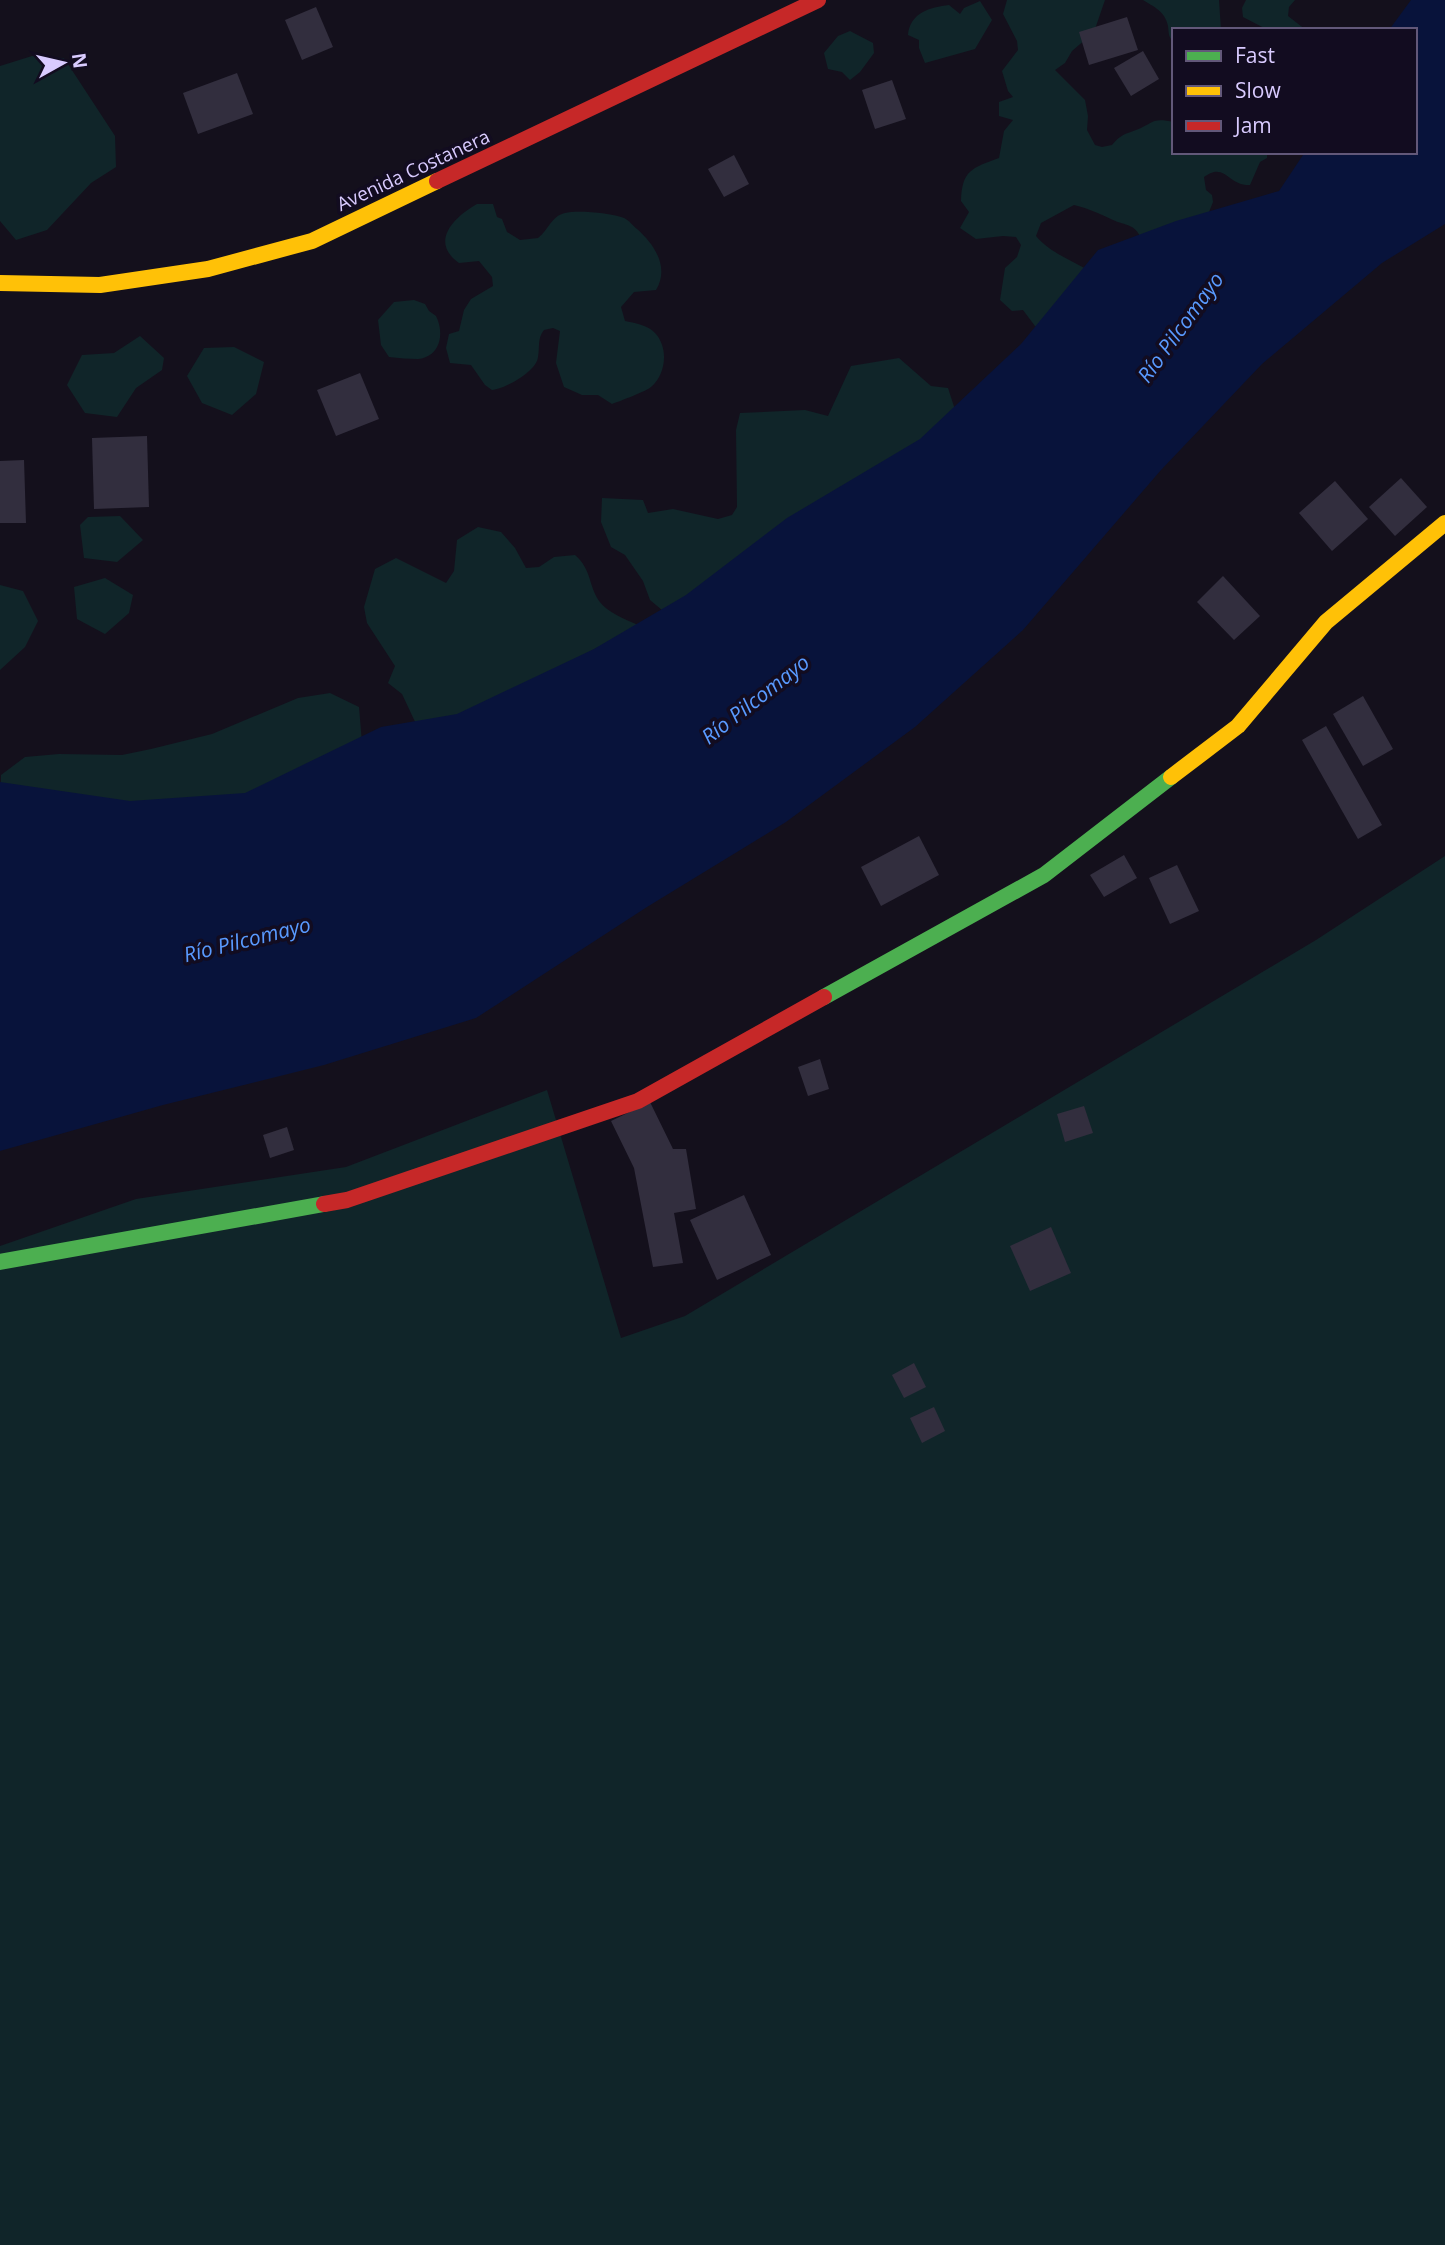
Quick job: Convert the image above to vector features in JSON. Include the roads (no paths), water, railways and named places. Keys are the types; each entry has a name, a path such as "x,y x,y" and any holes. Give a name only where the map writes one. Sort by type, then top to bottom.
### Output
{"street":[{"name":"Avenida Costanera","path":"0,283 100,285 208,269 312,241 818,0"},
{"path":"0,1262 346,1200 638,1101 1044,874 1238,726 1326,622 1445,523"}],"water":[{"name":"Río Pilcomayo","path":"1411,0 1445,0 1445,224 1382,263 1262,364 1161,470 1023,630 915,727 786,822 647,907 476,1018 324,1065 163,1105 0,1151 0,782 130,801 245,793 381,727 457,714 594,649 686,595 787,518 920,439 1021,344 1098,250 1176,221 1279,191 1304,154 1417,154 1417,28 1390,28"}]}
